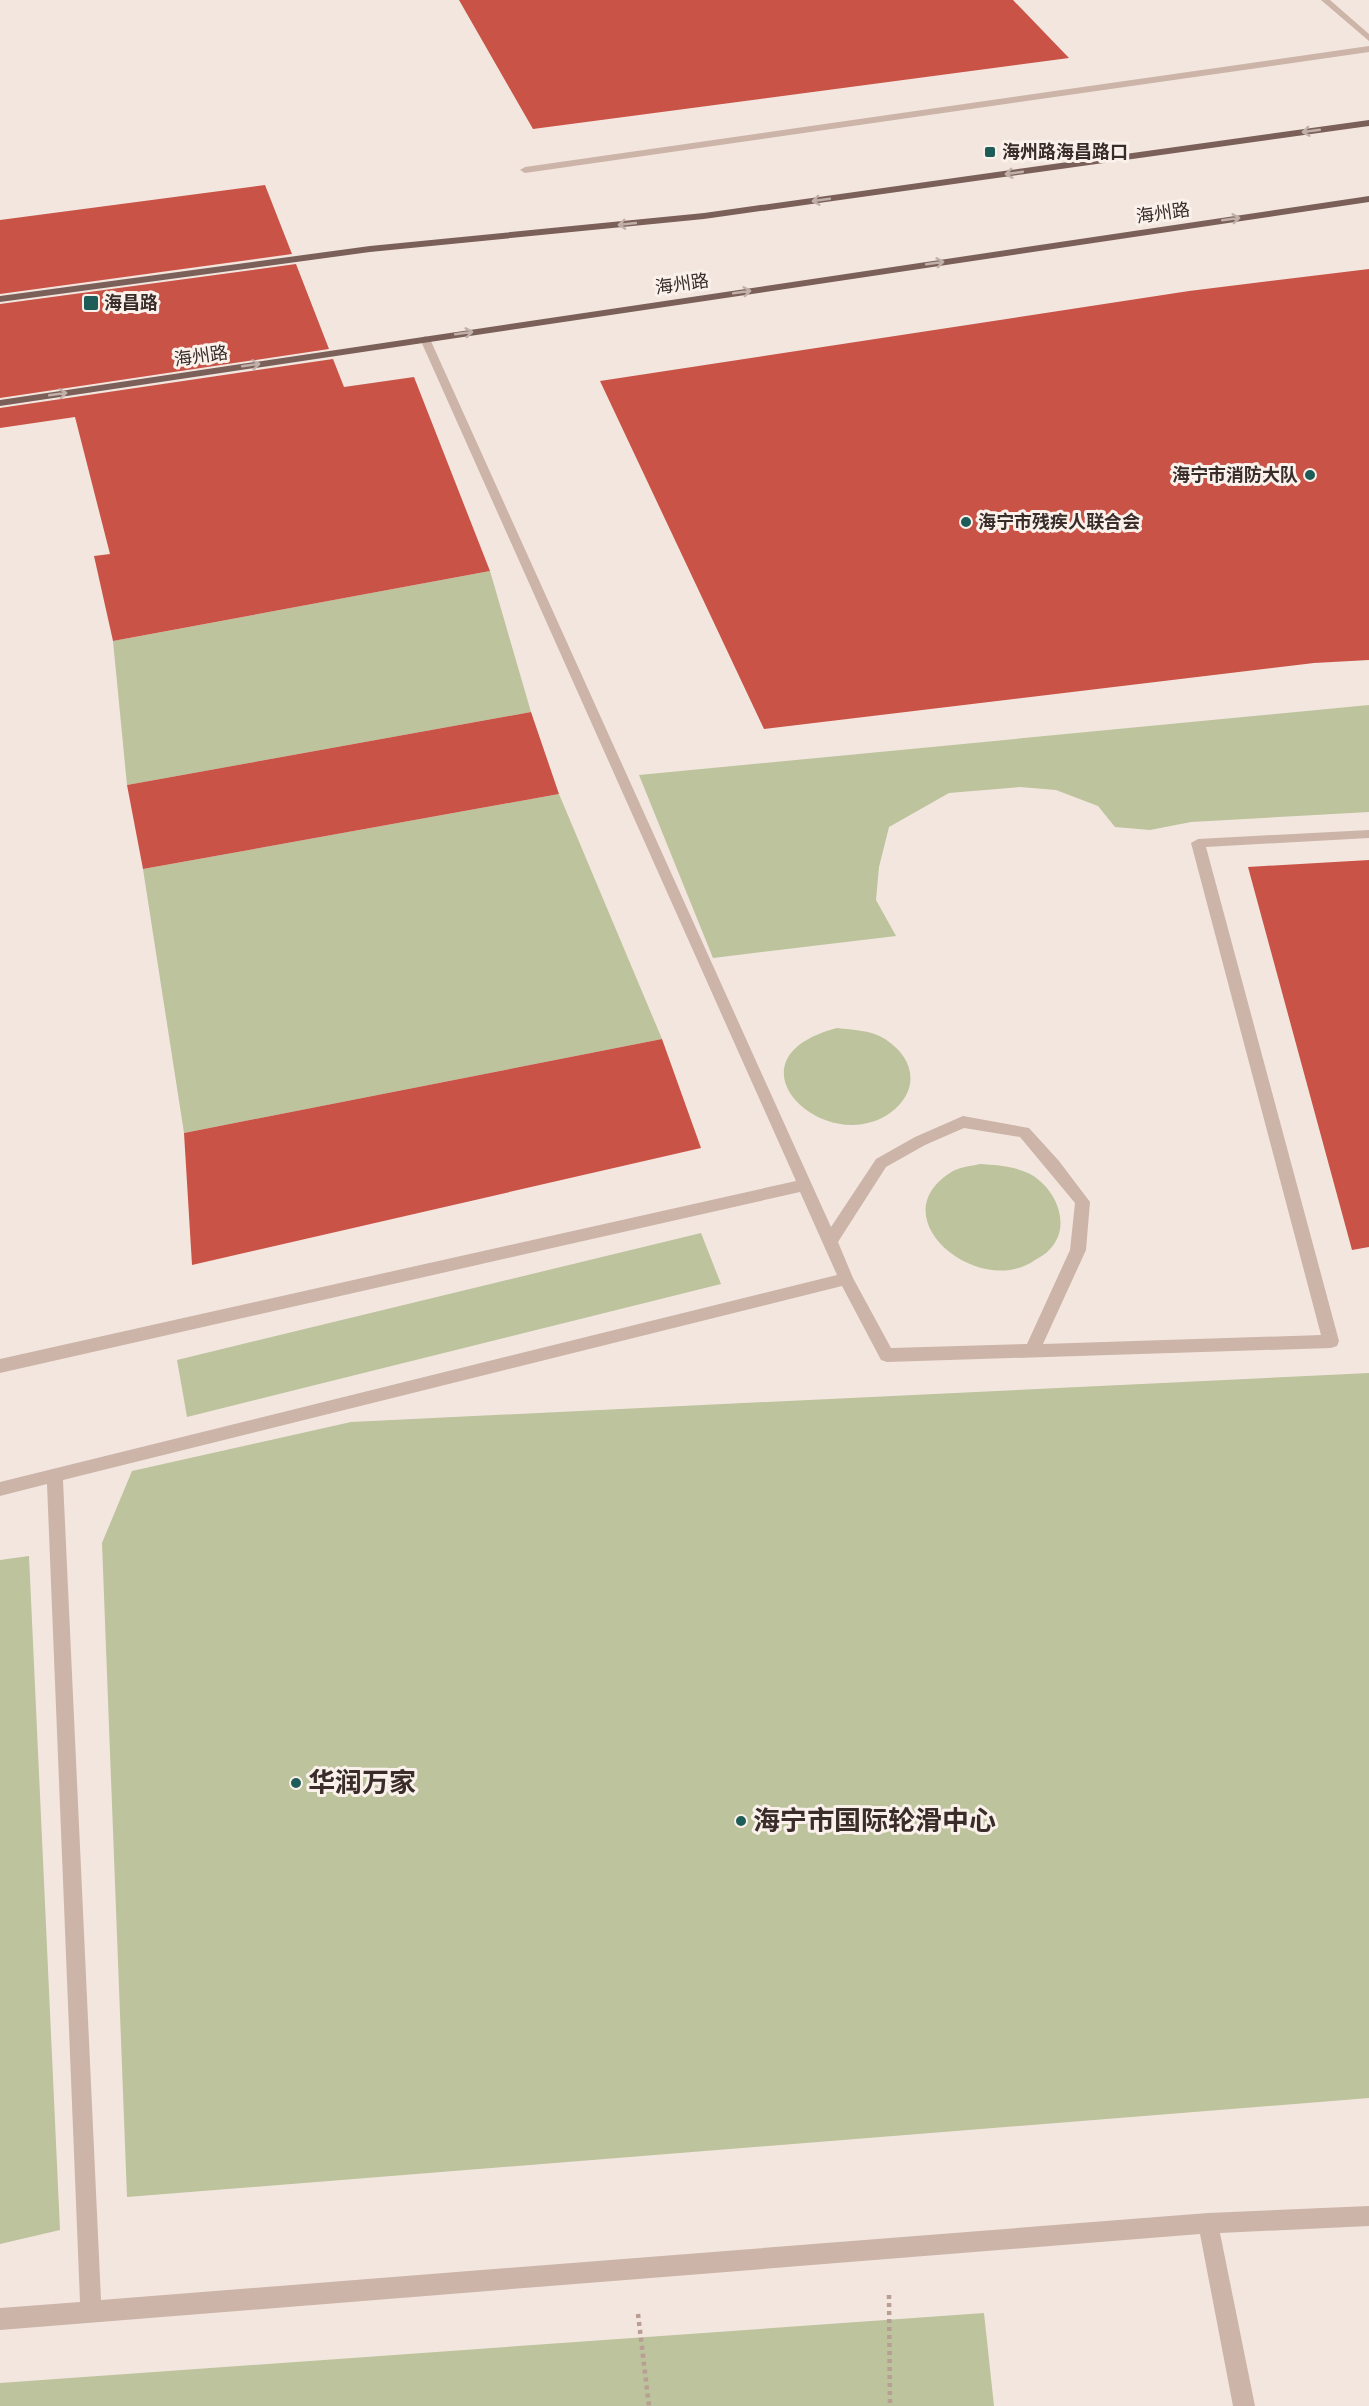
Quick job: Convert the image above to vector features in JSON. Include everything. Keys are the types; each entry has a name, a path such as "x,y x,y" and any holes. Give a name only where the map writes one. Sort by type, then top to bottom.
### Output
{"main road":[{"path":"0,298 370,249 704,216 1369,123"},
{"name":"海州路","path":"0,403 1369,198"}],"lane":[{"path":"1325,0 1369,38"},
{"path":"525,170 1369,49"},
{"path":"425,339 846,1279 887,1355 1331,1341 1198,843 1369,834"},
{"path":"830,1241 881,1163 920,1141 963,1122 1024,1132 1083,1202 1078,1250 1032,1350"},
{"path":"0,1366 805,1185"},
{"path":"0,1489 846,1279"},
{"path":"55,1475 91,2312"},
{"path":"0,2319 1208,2223 1369,2216"},
{"path":"1208,2223 1244,2406"}],"path":[{"path":"888,2250 890,2406"},
{"path":"633,2269 650,2406"}],"green space":[{"path":"490,571 531,712 127,785 113,641"},
{"path":"1369,705 1369,812 1191,822 1150,830 1115,827 1098,806 1056,790 1020,787 949,793 889,827 879,867 876,900 896,936 713,958 639,775"},
{"path":"559,794 662,1039 184,1133 143,869"},
{"path":"837,1028 880,1036 903,1056 908,1065 910,1085 900,1104 890,1113 864,1124 838,1123 814,1114 795,1099 785,1081 786,1061 803,1042"},
{"path":"980,1164 1010,1167 1028,1173 1046,1187 1058,1207 1060,1229 1050,1249 1035,1260 1013,1270 988,1269 965,1262 944,1248 931,1230 926,1210 932,1190 953,1171"},
{"path":"701,1233 721,1284 187,1417 177,1360"},
{"name":"海宁市国际轮滑中心","path":"1369,1373 1369,2098 127,2197 102,1543 132,1471 351,1422"},
{"path":"29,1556 60,2230 0,2244 0,1560"},
{"path":"984,2313 994,2406 0,2406 0,2383"}],"building":[{"path":"459,0 1013,0 1069,58 533,129"},
{"path":"265,185 292,254 0,294 0,220"},
{"path":"296,264 329,349 0,398 0,304"},
{"name":"海宁市残疾人联合会","path":"1369,269 1369,660 1314,663 764,729 600,381 1189,291"},
{"path":"333,359 344,387 414,377 490,571 113,641 94,556 110,554 75,417 0,428 0,408"},
{"path":"531,712 559,794 143,869 127,785"},
{"path":"1369,860 1369,1247 1352,1250 1248,867"},
{"path":"662,1039 701,1148 192,1265 184,1133"}],"place":[{"name":"海州路海昌路口","path":"990,152"},
{"name":"海昌路","path":"91,303"},
{"name":"海宁市消防大队","path":"1310,475"},
{"name":"海宁市残疾人联合会","path":"966,522"},
{"name":"华润万家","path":"296,1783"},
{"name":"海宁市国际轮滑中心","path":"741,1821"}]}
